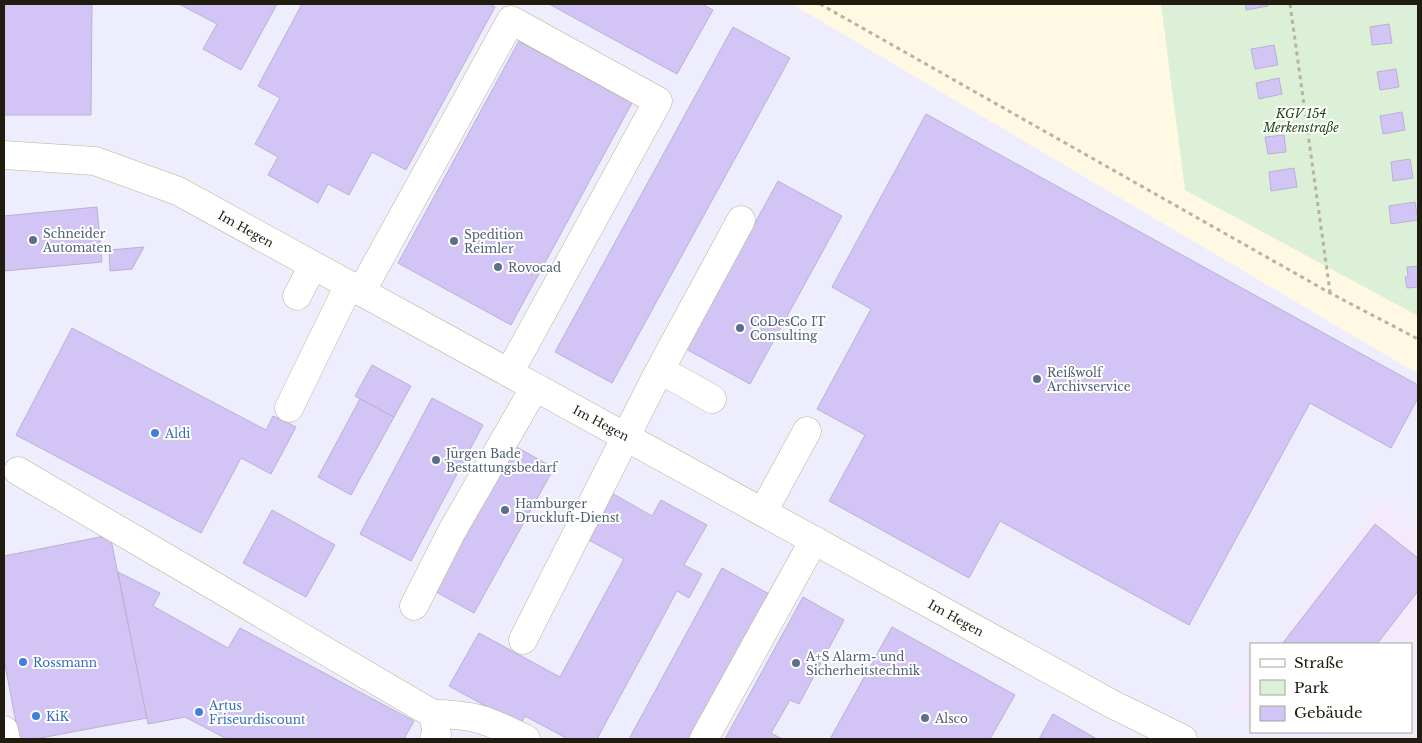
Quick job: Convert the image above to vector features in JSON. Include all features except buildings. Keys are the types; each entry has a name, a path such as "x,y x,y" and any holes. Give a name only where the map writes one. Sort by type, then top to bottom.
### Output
{"street":[{"path":"289,408 355,289 511,20 658,101 509,373"},
{"name":"Im Hegen","path":"4,155 95,161 178,191 1104,700 1183,739"},
{"path":"523,640 625,435 741,220"},
{"path":"296,296 313,266"},
{"path":"655,379 666,373 712,399"},
{"path":"414,606 452,531 535,387"},
{"path":"762,512 807,431"},
{"path":"18,471 434,727 462,714 484,719 526,739"},
{"path":"704,739 814,540"},
{"path":"4,730 6,739"}],"path":[{"path":"820,4 1330,293 1418,339"},
{"path":"1290,4 1330,293"}],"shaded area":[{"path":"4,4 792,4 1418,374 1418,739 4,739"},
{"path":"1382,497 1418,528 1418,739 1342,739 1338,733 1412,733 1412,643 1276,643"},
{"path":"1250,679 1250,711 1225,713"}],"green space":[{"name":"KGV 154 Merkenstraße","path":"1161,4 1418,4 1418,316 1185,190"}],"place":[{"name":"Schneider Automaten","path":"33,240"},
{"name":"Spedition Reimler","path":"454,241"},
{"name":"Rovocad","path":"498,267"},
{"name":"CoDesCo IT Consulting","path":"740,328"},
{"name":"Reißwolf Archivservice","path":"1037,379"},
{"name":"Aldi","path":"155,433"},
{"name":"Jürgen Bade Bestattungsbedarf","path":"436,460"},
{"name":"Hamburger Druckluft-Dienst","path":"505,510"},
{"name":"Rossmann","path":"23,662"},
{"name":"A+S Alarm- und Sicherheitstechnik","path":"796,663"},
{"name":"Artus Friseurdiscount","path":"199,712"},
{"name":"KiK","path":"36,716"},
{"name":"Alsco","path":"925,718"}]}
